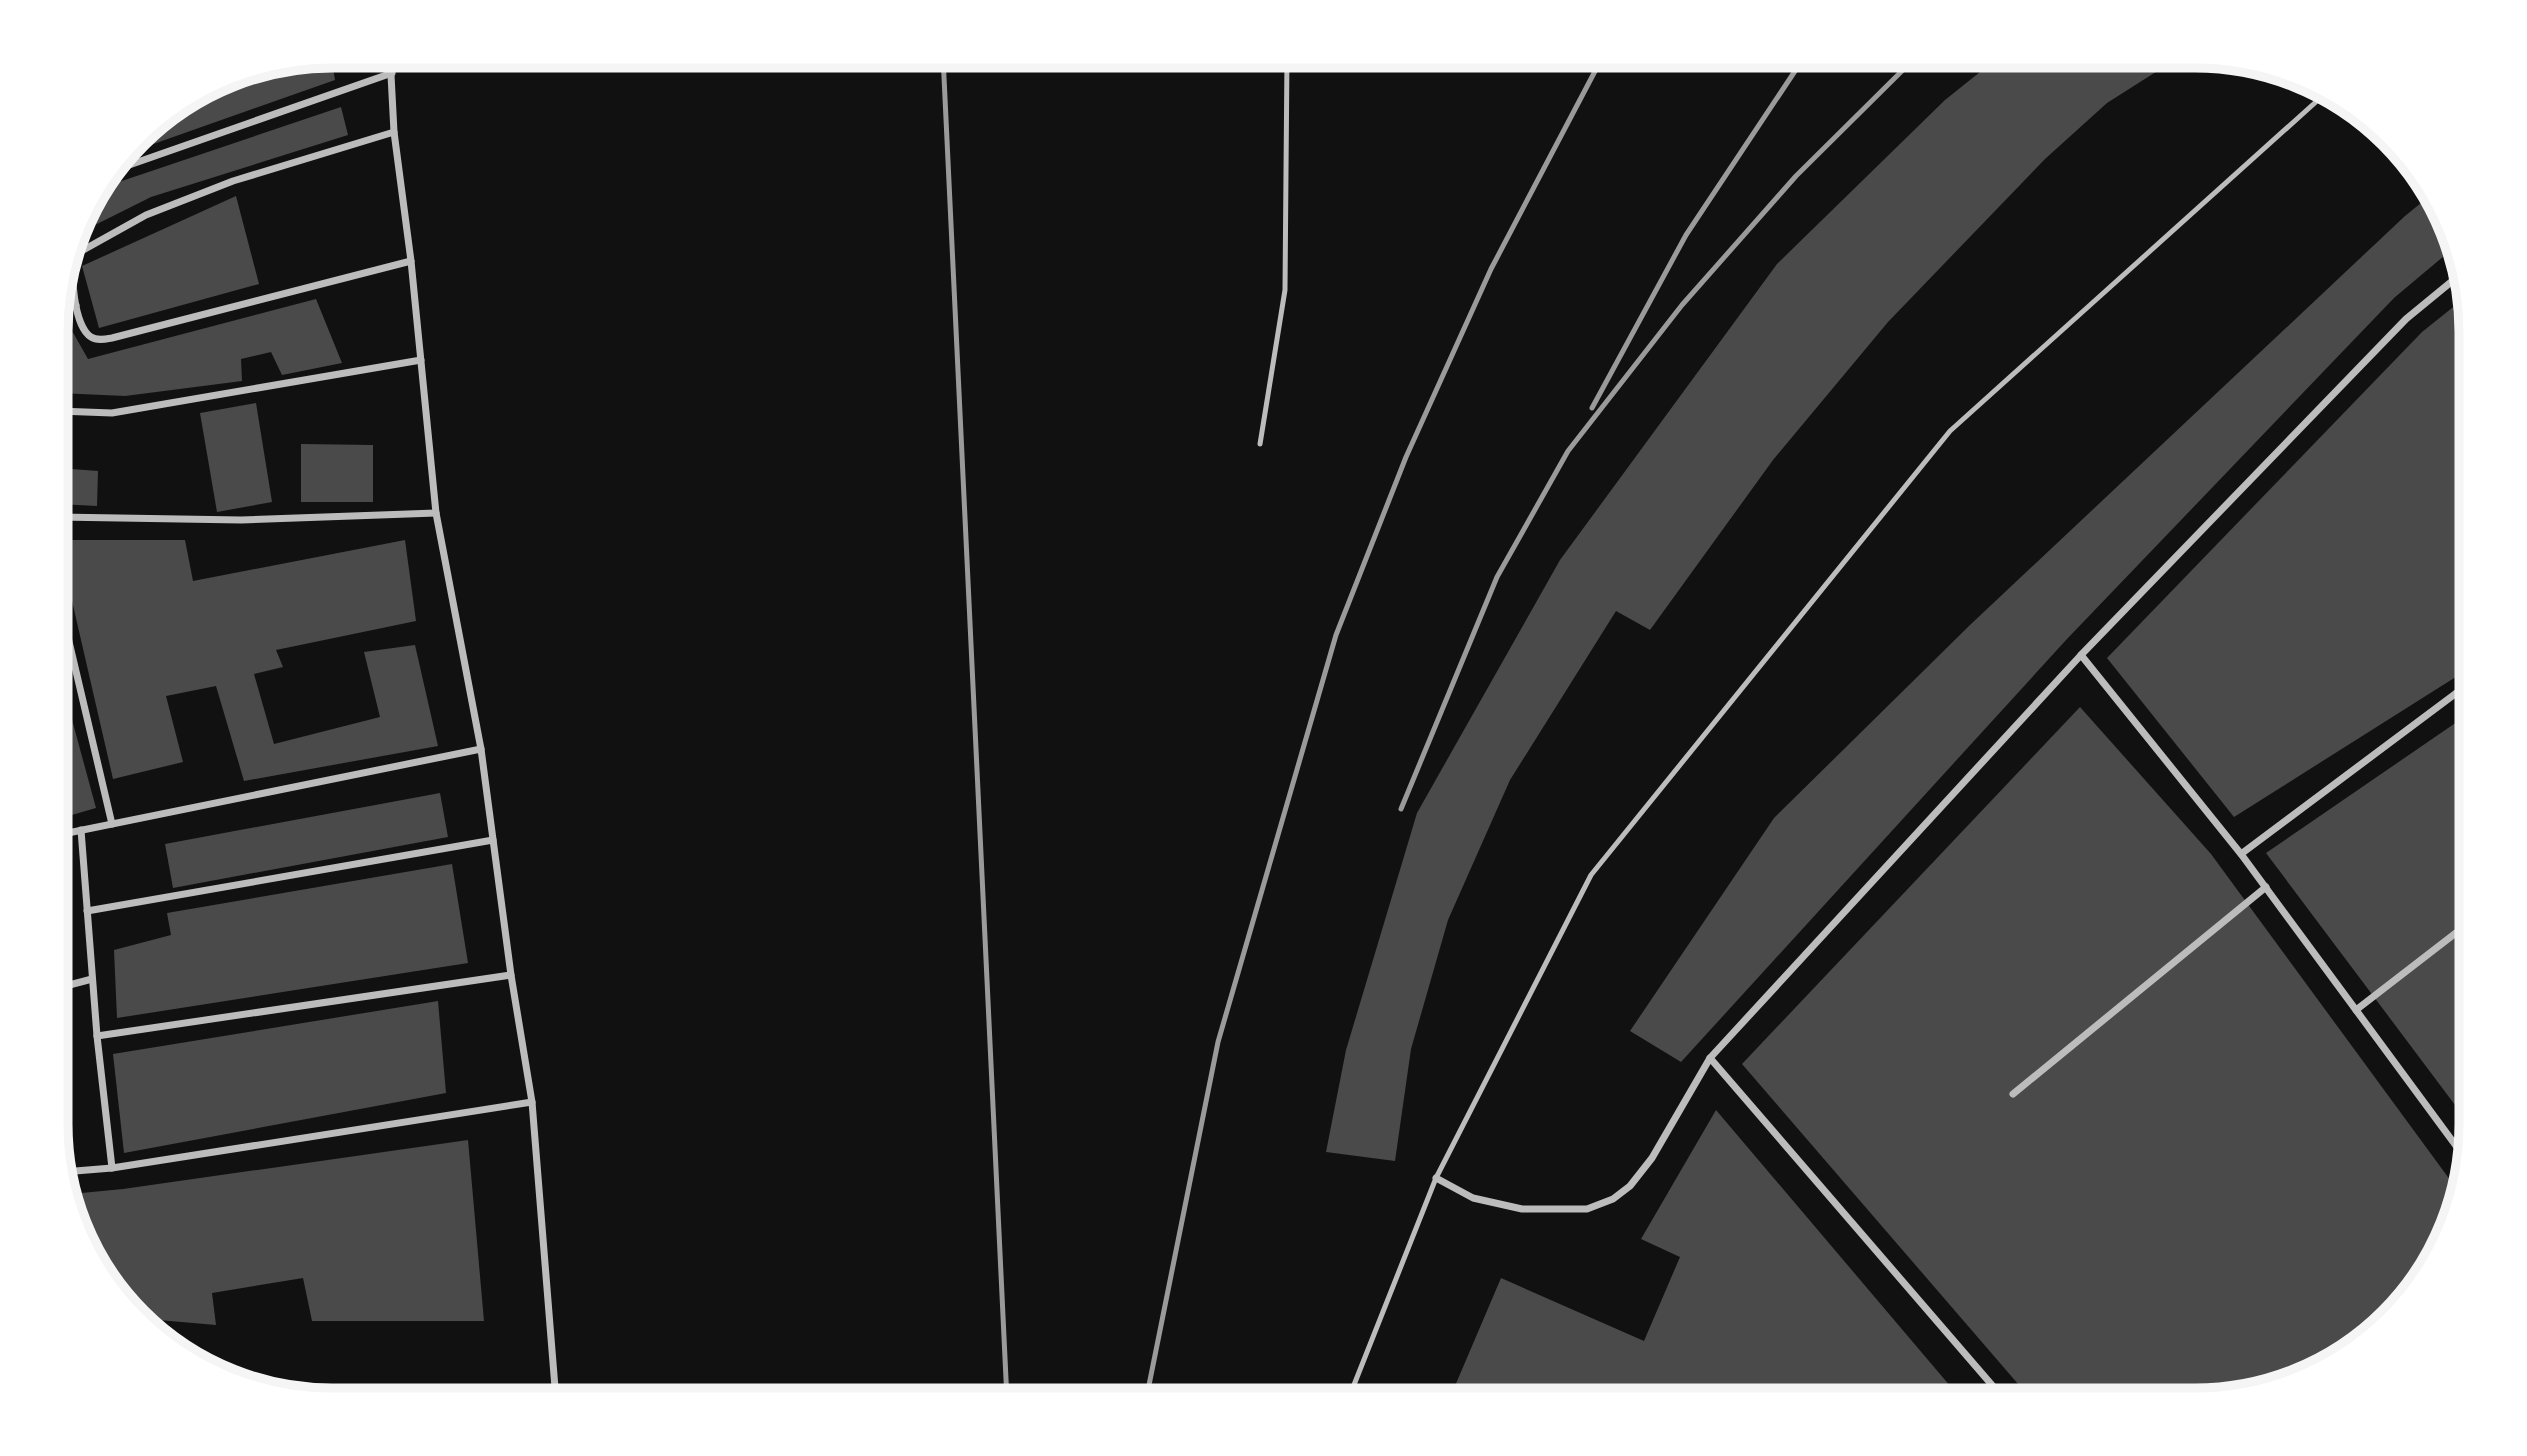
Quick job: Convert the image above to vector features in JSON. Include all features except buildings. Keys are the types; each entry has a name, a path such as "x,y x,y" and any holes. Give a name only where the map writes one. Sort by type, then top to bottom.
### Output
{"street":[{"path":"391,68 394,132 411,261 436,513 481,749 511,975 532,1102 555,1388"},
{"path":"128,166 392,73"},
{"path":"81,250 146,215 233,181 394,132"},
{"path":"73,281 83,329 89,337 96,339 112,338 411,261"},
{"path":"1436,1178 1473,1198 1522,1209 1587,1209 1613,1199 1630,1186 1653,1158 1710,1058 2081,655 2406,319 2454,279"},
{"path":"70,307 76,305"},
{"path":"68,411 112,413 421,360"},
{"path":"68,517 241,520 436,513"},
{"path":"68,637 112,824"},
{"path":"2081,655 2241,853 2457,1147"},
{"path":"2241,853 2459,691"},
{"path":"68,833 481,749"},
{"path":"81,830 97,1036 111,1168"},
{"path":"87,911 493,840"},
{"path":"2013,1094 2266,887"},
{"path":"2356,1010 2459,930"},
{"path":"97,1036 511,975"},
{"path":"68,985 92,979"},
{"path":"1710,1058 1995,1388"},
{"path":"73,1171 111,1168 532,1102"}],"lane":[{"path":"1260,444 1286,290 1287,68"},
{"path":"1353,1388 1436,1178 1591,875 1950,431 2319,99"}],"railway":[{"path":"944,68 1006,1388"},
{"path":"1148,1388 1218,1042 1336,635 1406,457 1491,269 1597,68"},
{"path":"1592,408 1686,235 1797,68"},
{"path":"1401,809 1497,577 1568,451 1682,305 1796,176 1905,68"}]}
